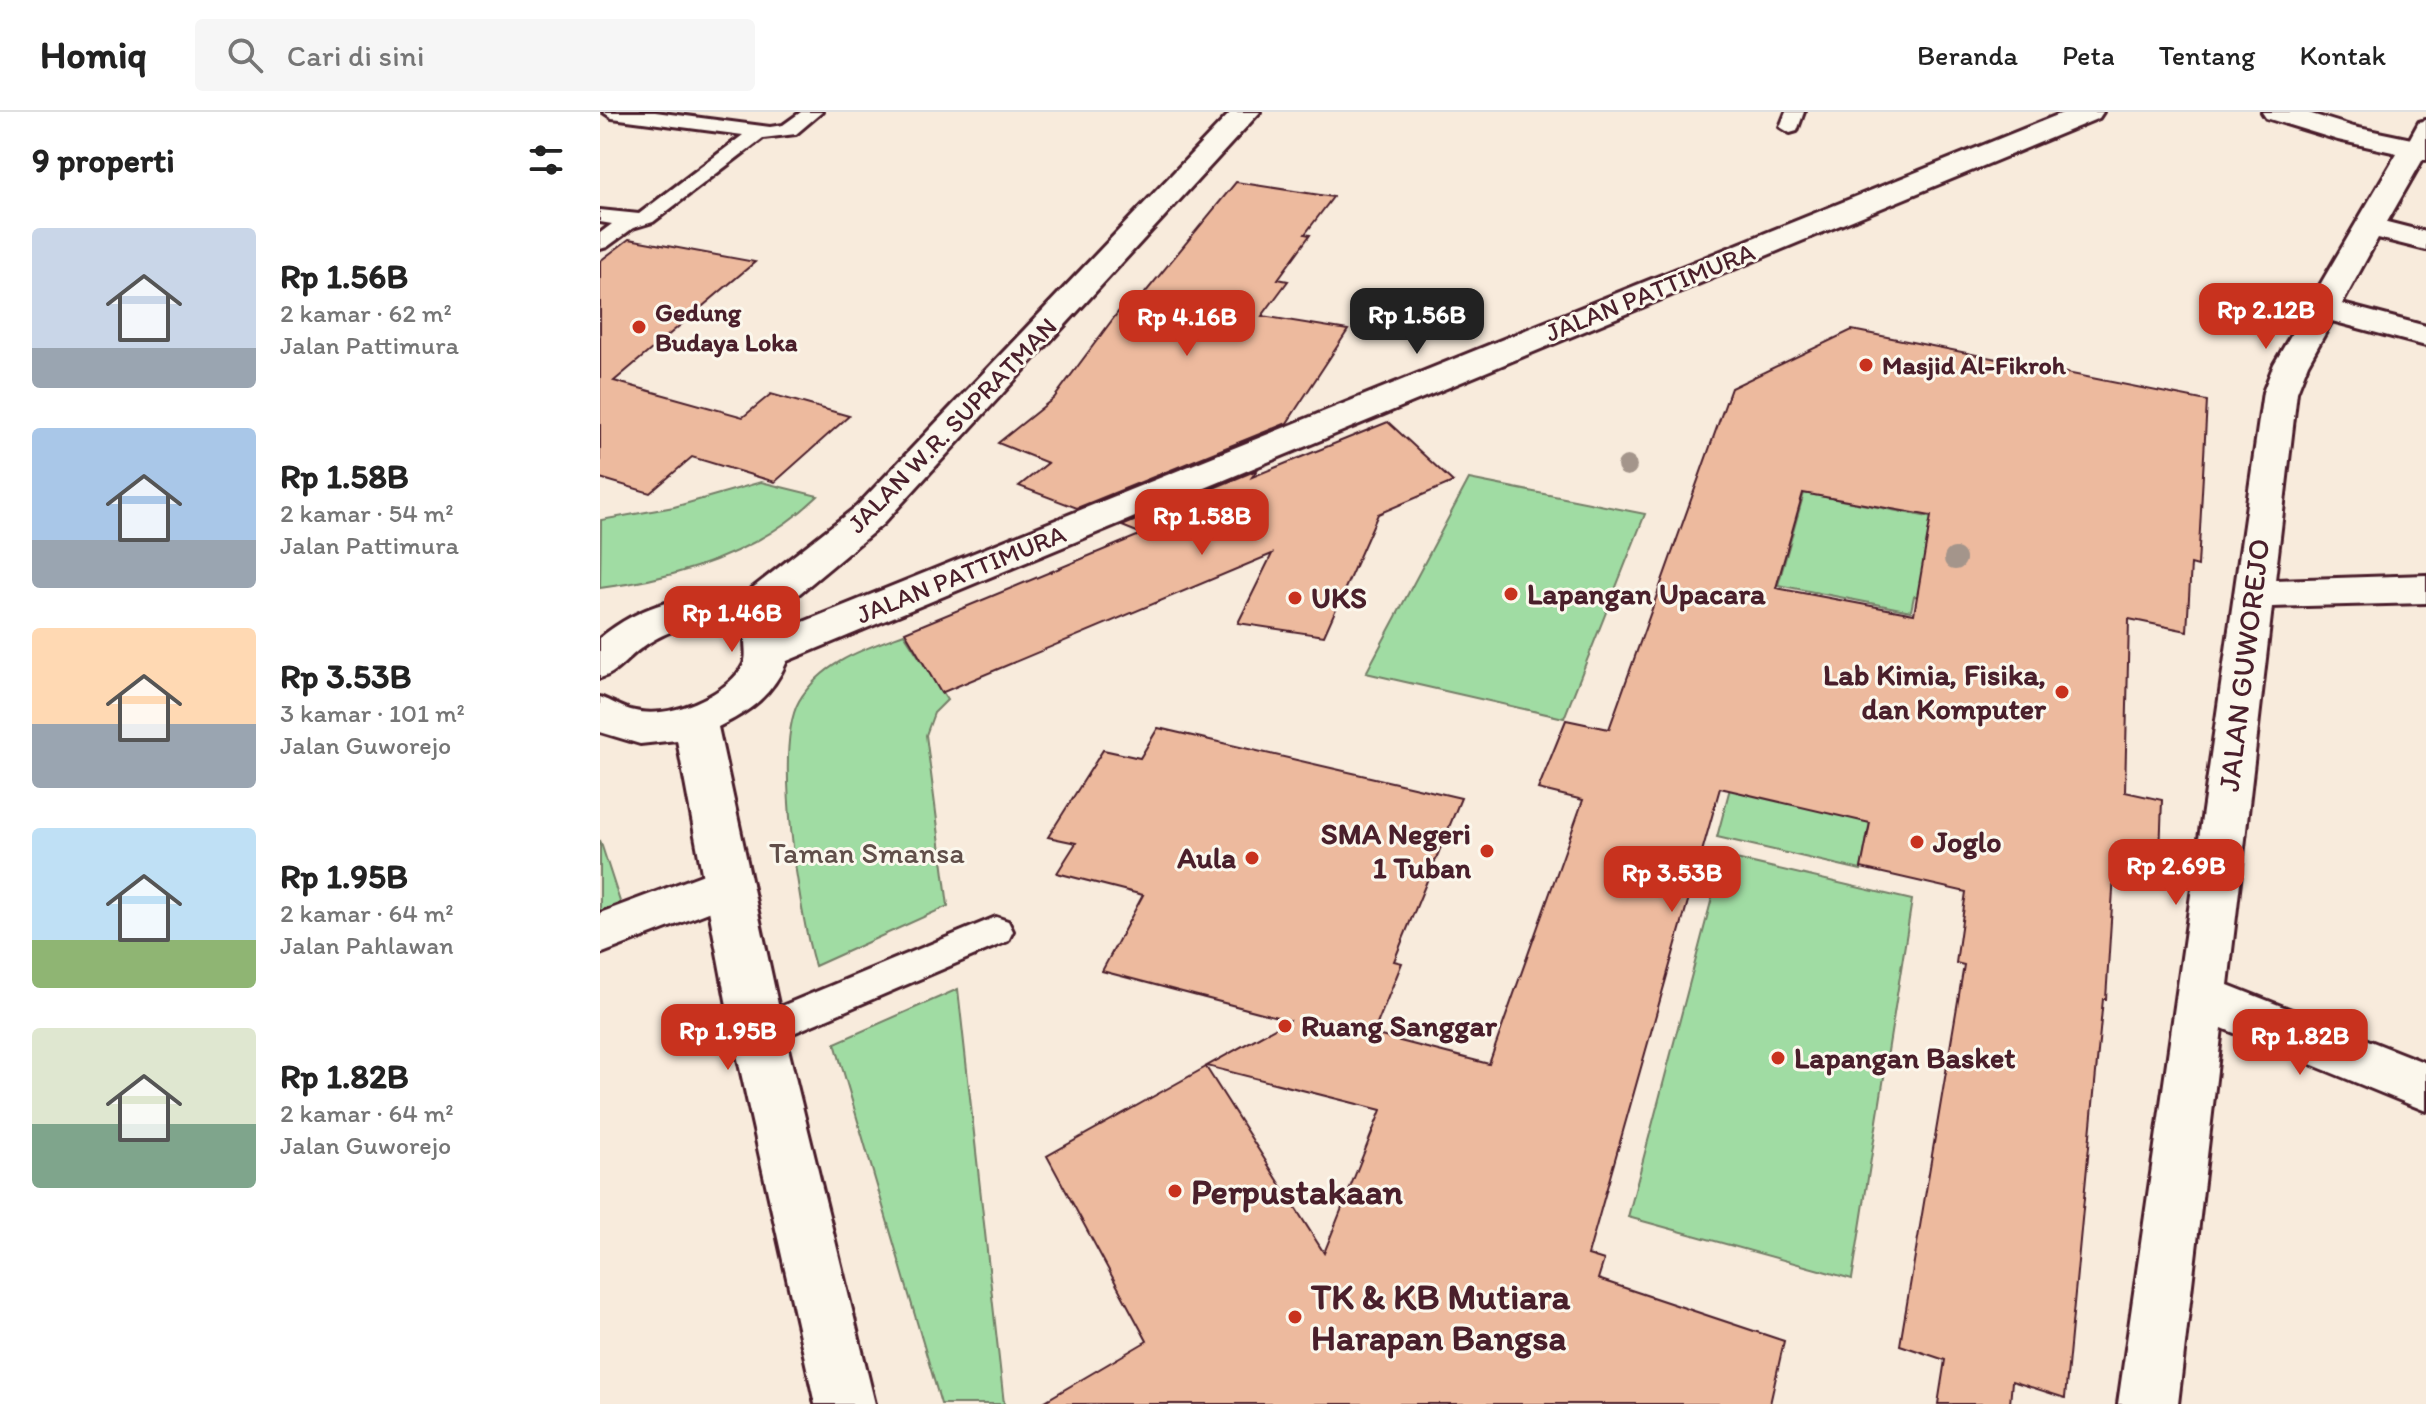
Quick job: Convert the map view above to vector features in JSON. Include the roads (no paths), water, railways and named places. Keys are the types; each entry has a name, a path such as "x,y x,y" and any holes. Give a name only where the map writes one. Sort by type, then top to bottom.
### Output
{"street":[{"name":"JALAN W.R. SUPRATMAN","path":"743,617 870,515 1246,112"},
{"name":"JALAN PATTIMURA","path":"766,653 2089,112"},
{"path":"2276,112 2348,134 2422,142"},
{"name":"JALAN GUWOREJO","path":"2148,1404 2280,392 2284,378 2323,309 2422,142"},
{"path":"2370,227 2426,241"},
{"path":"2323,309 2426,336"},
{"path":"2254,594 2426,589"},
{"path":"600,662 617,644 641,628 667,617 695,612 721,612 743,617 757,626 765,638 766,653 760,672 745,691 722,708 695,721 639,728 617,723 600,713"},
{"path":"695,721 758,1032 845,1404"},
{"path":"600,934 728,884"},
{"path":"2201,997 2426,1087"}],"lane":[{"path":"612,112 759,132 785,131 813,112"},
{"path":"600,216 629,221 649,217 759,132"},
{"path":"600,243 629,221"},
{"path":"758,1032 996,931"}],"place":[{"name":"Gedung Budaya Loka","path":"639,327"},
{"name":"Masjid Al-Fikroh","path":"1866,365"},
{"name":"Lapangan Upacara","path":"1511,594"},
{"name":"UKS","path":"1295,598"},
{"name":"Lab Kimia, Fisika, dan Komputer","path":"2062,692"},
{"name":"Joglo","path":"1917,842"},
{"name":"SMA Negeri 1 Tuban","path":"1487,851"},
{"name":"Aula","path":"1252,858"},
{"name":"Ruang Sanggar","path":"1285,1026"},
{"name":"Lapangan Basket","path":"1778,1058"},
{"name":"Perpustakaan","path":"1175,1191"},
{"name":"TK & KB Mutiara Harapan Bangsa","path":"1295,1317"}],"park label":[{"name":"Taman Smansa","path":"867,853"}]}
